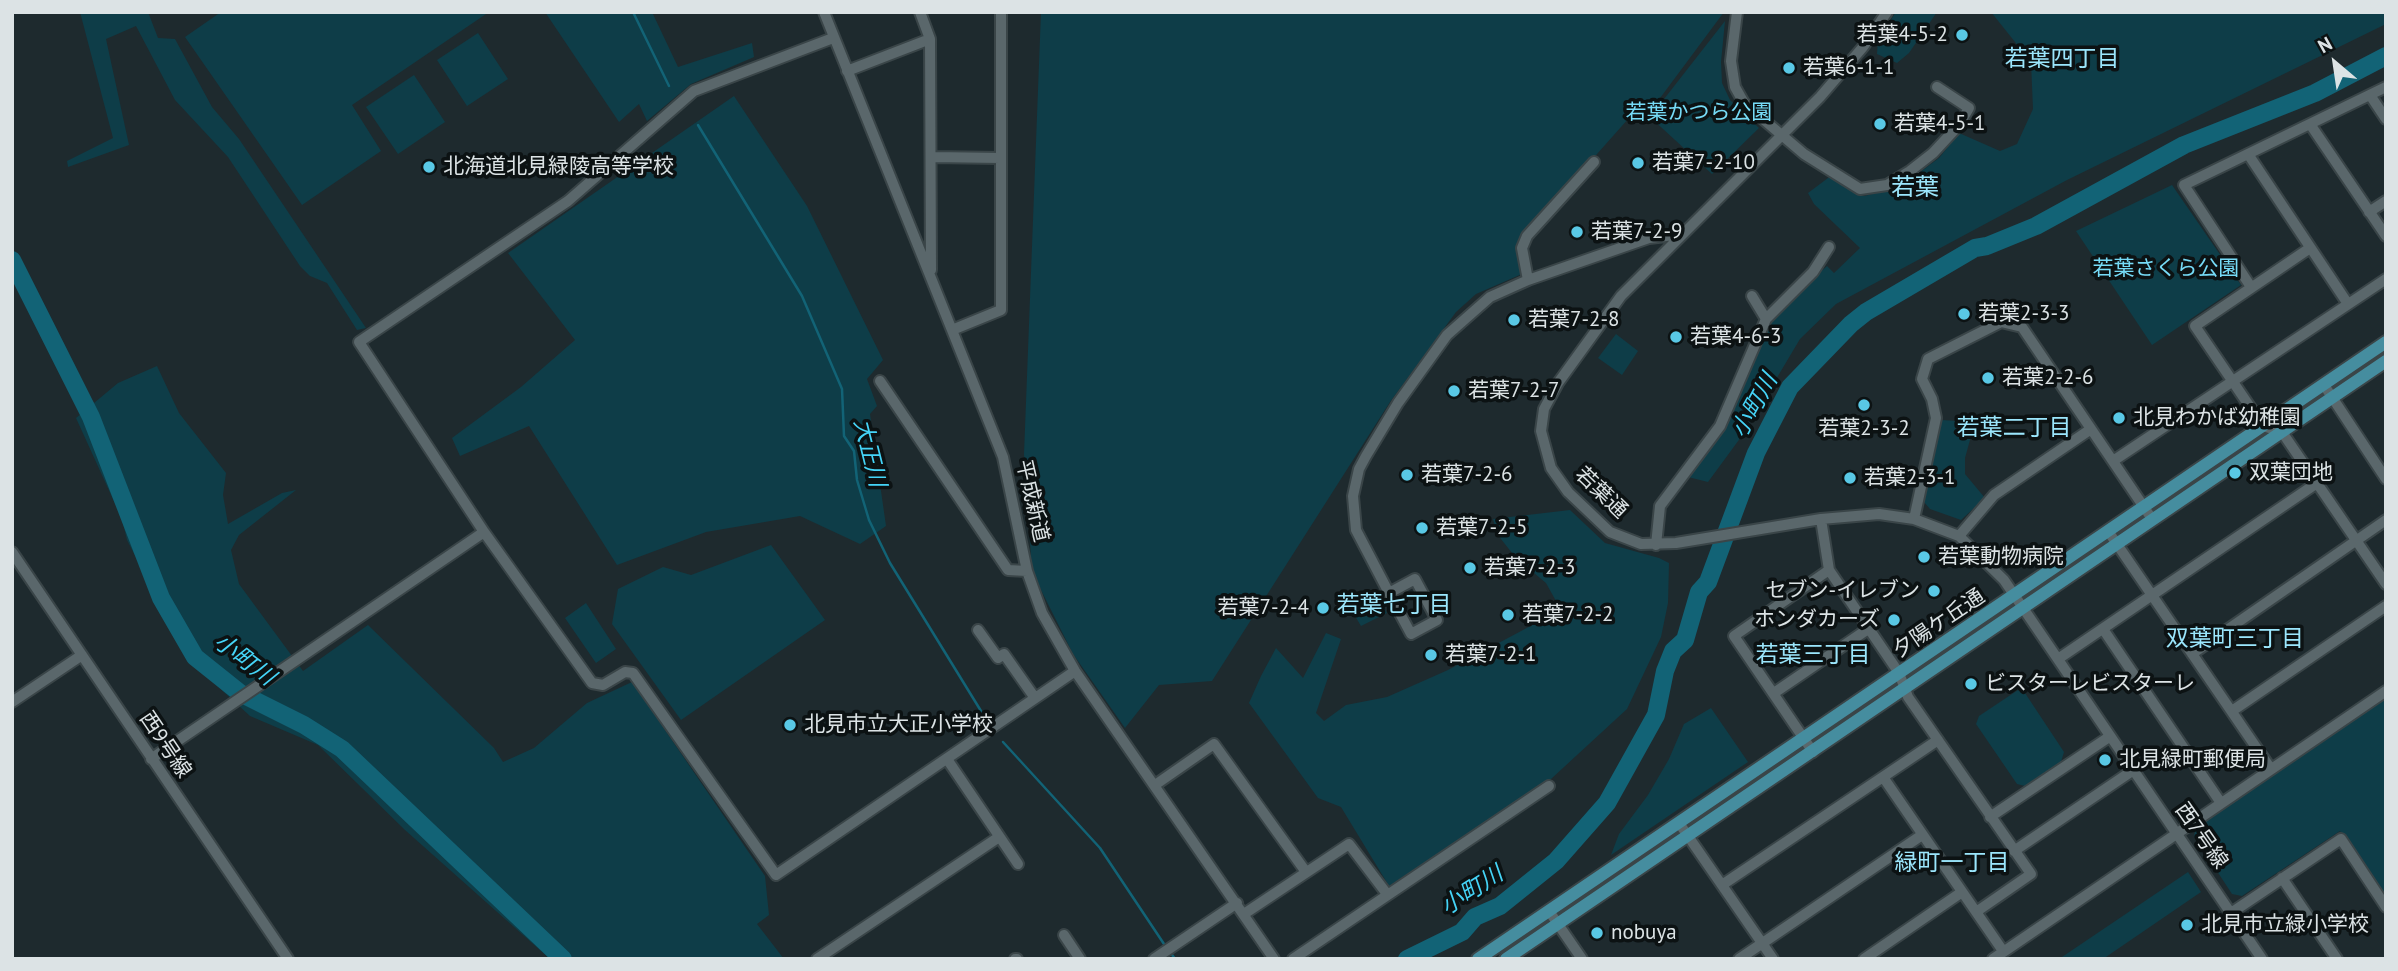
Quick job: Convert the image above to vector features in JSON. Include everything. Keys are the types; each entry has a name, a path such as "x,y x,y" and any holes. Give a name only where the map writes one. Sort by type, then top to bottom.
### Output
{"main road":[{"name":"夕陽ケ丘通","path":"1506,959 1904,691 2108,531 2386,342"},
{"name":"夕陽ケ丘通","path":"1478,959 1899,673 2116,544 2386,361"}],"street":[{"name":"平成新道","path":"824,12 1003,457 1027,571 1042,613 1075,671 1274,959"},
{"path":"920,12 930,39 930,275"},
{"path":"952,330 1001,310 1001,12"},
{"path":"1737,12 1731,61 1735,87 1744,103 1781,137 1848,184 1871,190 1887,185 1933,153 1959,125 1969,108 1937,87"},
{"name":"若葉通","path":"1887,12 1863,47 1781,137 1621,296 1566,372 1544,409 1541,431 1551,468 1568,492 1611,532 1623,539 1656,545 1821,519 1880,514 1914,519 1959,536 1999,573 2019,601"},
{"path":"834,38 694,91 568,201 359,342 484,531 592,683 603,685 625,672 634,673 776,875 1075,671"},
{"path":"847,71 930,39"},
{"path":"2251,287 2183,186 2386,87"},
{"path":"2370,95 2386,119"},
{"path":"2311,124 2386,236"},
{"path":"2248,154 2348,304"},
{"path":"932,157 1001,158"},
{"path":"1528,280 1522,248 1527,236 1594,162"},
{"path":"2369,212 2386,201"},
{"path":"1389,593 1415,579 1437,620 1411,634 1389,593 1356,530 1353,496 1359,469 1398,403 1455,326 1490,297 1528,280 1649,238 1683,234"},
{"path":"1656,545 1660,506 1720,426 1766,319 1813,272 1829,247"},
{"path":"2310,248 2195,326 2263,426 2282,432 2386,584"},
{"path":"2113,461 2386,279"},
{"path":"1752,296 1766,319"},
{"path":"1914,519 1936,418 1932,399 1922,379 1928,359 2001,322 2022,327 2152,519"},
{"path":"880,380 1008,570 1027,571"},
{"path":"2324,385 2385,475"},
{"path":"1959,536 1994,495 2091,429"},
{"path":"2058,659 2317,483"},
{"path":"1821,519 1829,570 1899,673 1904,691 2031,874 1976,912"},
{"path":"2192,654 2386,520"},
{"path":"151,759 484,531"},
{"path":"2108,531 2271,769"},
{"name":"西9号線","path":"12,552 288,959"},
{"path":"1813,752 1734,636 1829,570"},
{"name":"西7号線","path":"2019,601 2262,959"},
{"path":"2232,711 2386,606"},
{"path":"2103,628 2221,803"},
{"path":"1774,693 1868,629"},
{"path":"978,631 998,658 1004,654 1035,698"},
{"path":"12,702 82,655"},
{"path":"1993,959 2386,691"},
{"path":"1990,817 2109,737"},
{"path":"1722,885 1938,740"},
{"path":"1155,785 1214,744 1306,872"},
{"path":"947,759 1018,864"},
{"path":"2014,851 2132,771"},
{"path":"1882,777 2003,951"},
{"path":"1293,959 1549,786"},
{"path":"1679,823 1773,959"},
{"path":"1739,959 1922,835"},
{"path":"817,959 999,836"},
{"path":"2231,913 2341,839 2386,906"},
{"path":"1244,914 1349,844 1387,894"},
{"path":"2282,878 2337,959"},
{"path":"1864,959 1962,892"},
{"path":"1158,956 1237,904"},
{"path":"1549,911 1582,959"},
{"path":"1064,935 1078,958"}],"green space":[{"path":"80,12 148,12 158,38 175,39 212,107 239,139 366,328 357,330 327,283 310,276 300,266 228,157 175,100 136,26 106,39 129,145 68,167 67,161 113,138"},
{"path":"221,12 489,12 352,105 381,151 302,205 185,37"},
{"path":"545,12 652,12 678,67 752,43 754,57 691,84 647,121 639,104 619,122"},
{"path":"1041,12 1724,12 1643,121 1629,118 1517,244 1522,274 1476,294 1456,312 1390,402 1212,681 1159,685 1125,728 1073,654 1032,572 1024,454"},
{"path":"1896,12 1937,12 1909,53 1897,63 1877,54 1878,39"},
{"path":"1991,12 2386,12 2386,24 2067,180 1836,304 1800,339 1744,433 1708,482 1688,477 1769,318 1827,266 1834,273 1860,248 1814,204 1808,193 1832,175 1846,188 1864,196 1885,191 1912,178 1939,158 1959,133 2000,151 2017,144 2033,109 2031,62"},
{"name":"若葉かつら公園","path":"1725,21 1722,83 1730,100 1759,128 1712,174 1650,117"},
{"path":"478,33 508,79 467,106 437,60"},
{"path":"414,75 445,122 398,154 366,107"},
{"path":"734,96 807,206 883,360 867,379 877,406 870,414 886,526 860,544 800,516 706,532 617,565 529,426 460,456 452,438 521,387 575,340 508,253"},
{"name":"若葉さくら公園","path":"2172,185 2241,285 2152,345 2076,231"},
{"path":"1616,334 1638,351 1622,375 1598,358"},
{"path":"157,366 179,413 226,473 223,495 228,524 282,493 296,490 239,535 231,550 239,584 303,671 368,625 494,748 503,762 534,748 587,703 632,682 765,876 769,915 757,924 784,959 550,959 405,830 318,745 250,716 188,659 127,540 122,519 76,418 118,383"},
{"path":"1941,420 1975,422 1965,458 1965,474 1985,498 1961,520 1930,509 1924,502"},
{"path":"1570,510 1605,543 1669,563 1668,603 1661,637 1627,709 1551,779 1389,886 1341,807 1318,798 1249,703 1261,676 1276,648 1303,678 1326,633 1341,639 1316,713 1324,721 1346,705 1387,697 1448,670 1553,614 1556,601 1546,583 1516,558 1497,534 1493,519"},
{"path":"771,545 825,620 681,720 612,624 618,589 663,567 691,575"},
{"path":"1374,589 1387,613 1361,626 1355,616"},
{"path":"586,603 616,649 596,663 565,618"},
{"path":"2018,690 2025,693 2064,752 2061,762 2025,786 2017,784 1976,724 1979,716"},
{"path":"2386,696 2386,898 2340,831 2242,896 2232,894 2194,836 2196,827"},
{"path":"1711,708 1748,762 1611,855 1619,834 1648,795 1669,759 1684,724"},
{"path":"2188,872 2201,892 2103,959 2059,959"}],"waterway":[{"name":"大正川","path":"633,12 669,86"},
{"name":"小町川","path":"1407,959 1462,932 1475,917 1500,906 1556,861 1607,803 1656,715 1665,671 1673,651 1685,640 1699,592 1708,582 1756,453 1790,387 1851,324 1866,312 1975,248 1987,246 2036,226 2184,145 2315,93 2386,56"},
{"name":"大正川","path":"698,125 802,296 842,389 844,436 854,451 857,480 869,520 890,563 981,711"},
{"name":"小町川","path":"12,260 91,417 161,598 195,657 240,693 304,725 342,749 563,959"},
{"name":"大正川","path":"1003,742 1100,848 1166,947"},
{"name":"大正川","path":"1170,952 1175,959"}],"place":[{"name":"若葉4-5-2","path":"1962,35"},
{"name":"若葉6-1-1","path":"1789,68"},
{"name":"若葉4-5-1","path":"1880,124"},
{"name":"若葉7-2-10","path":"1638,163"},
{"name":"北海道北見緑陵高等学校","path":"429,167"},
{"name":"若葉7-2-9","path":"1577,232"},
{"name":"若葉2-3-3","path":"1964,314"},
{"name":"若葉7-2-8","path":"1514,320"},
{"name":"若葉4-6-3","path":"1676,337"},
{"name":"若葉2-2-6","path":"1988,378"},
{"name":"若葉7-2-7","path":"1454,391"},
{"name":"若葉2-3-2","path":"1864,405"},
{"name":"北見わかば幼稚園","path":"2119,418"},
{"name":"双葉団地","path":"2235,473"},
{"name":"若葉7-2-6","path":"1407,475"},
{"name":"若葉2-3-1","path":"1850,478"},
{"name":"若葉7-2-5","path":"1422,528"},
{"name":"若葉動物病院","path":"1924,557"},
{"name":"若葉7-2-3","path":"1470,568"},
{"name":"セブン-イレブン","path":"1934,591"},
{"name":"若葉7-2-4","path":"1323,608"},
{"name":"若葉7-2-2","path":"1508,615"},
{"name":"ホンダカーズ","path":"1894,620"},
{"name":"若葉7-2-1","path":"1431,655"},
{"name":"ビスターレビスターレ","path":"1971,684"},
{"name":"北見市立大正小学校","path":"790,725"},
{"name":"北見緑町郵便局","path":"2105,760"},
{"name":"北見市立緑小学校","path":"2187,925"},
{"name":"nobuya","path":"1597,933"}],"district":[{"name":"若葉四丁目","path":"2062,59"},
{"name":"若葉","path":"1915,188"},
{"name":"若葉二丁目","path":"2014,428"},
{"name":"若葉七丁目","path":"1394,605"},
{"name":"双葉町三丁目","path":"2235,639"},
{"name":"若葉三丁目","path":"1813,655"},
{"name":"緑町一丁目","path":"1952,863"}]}
